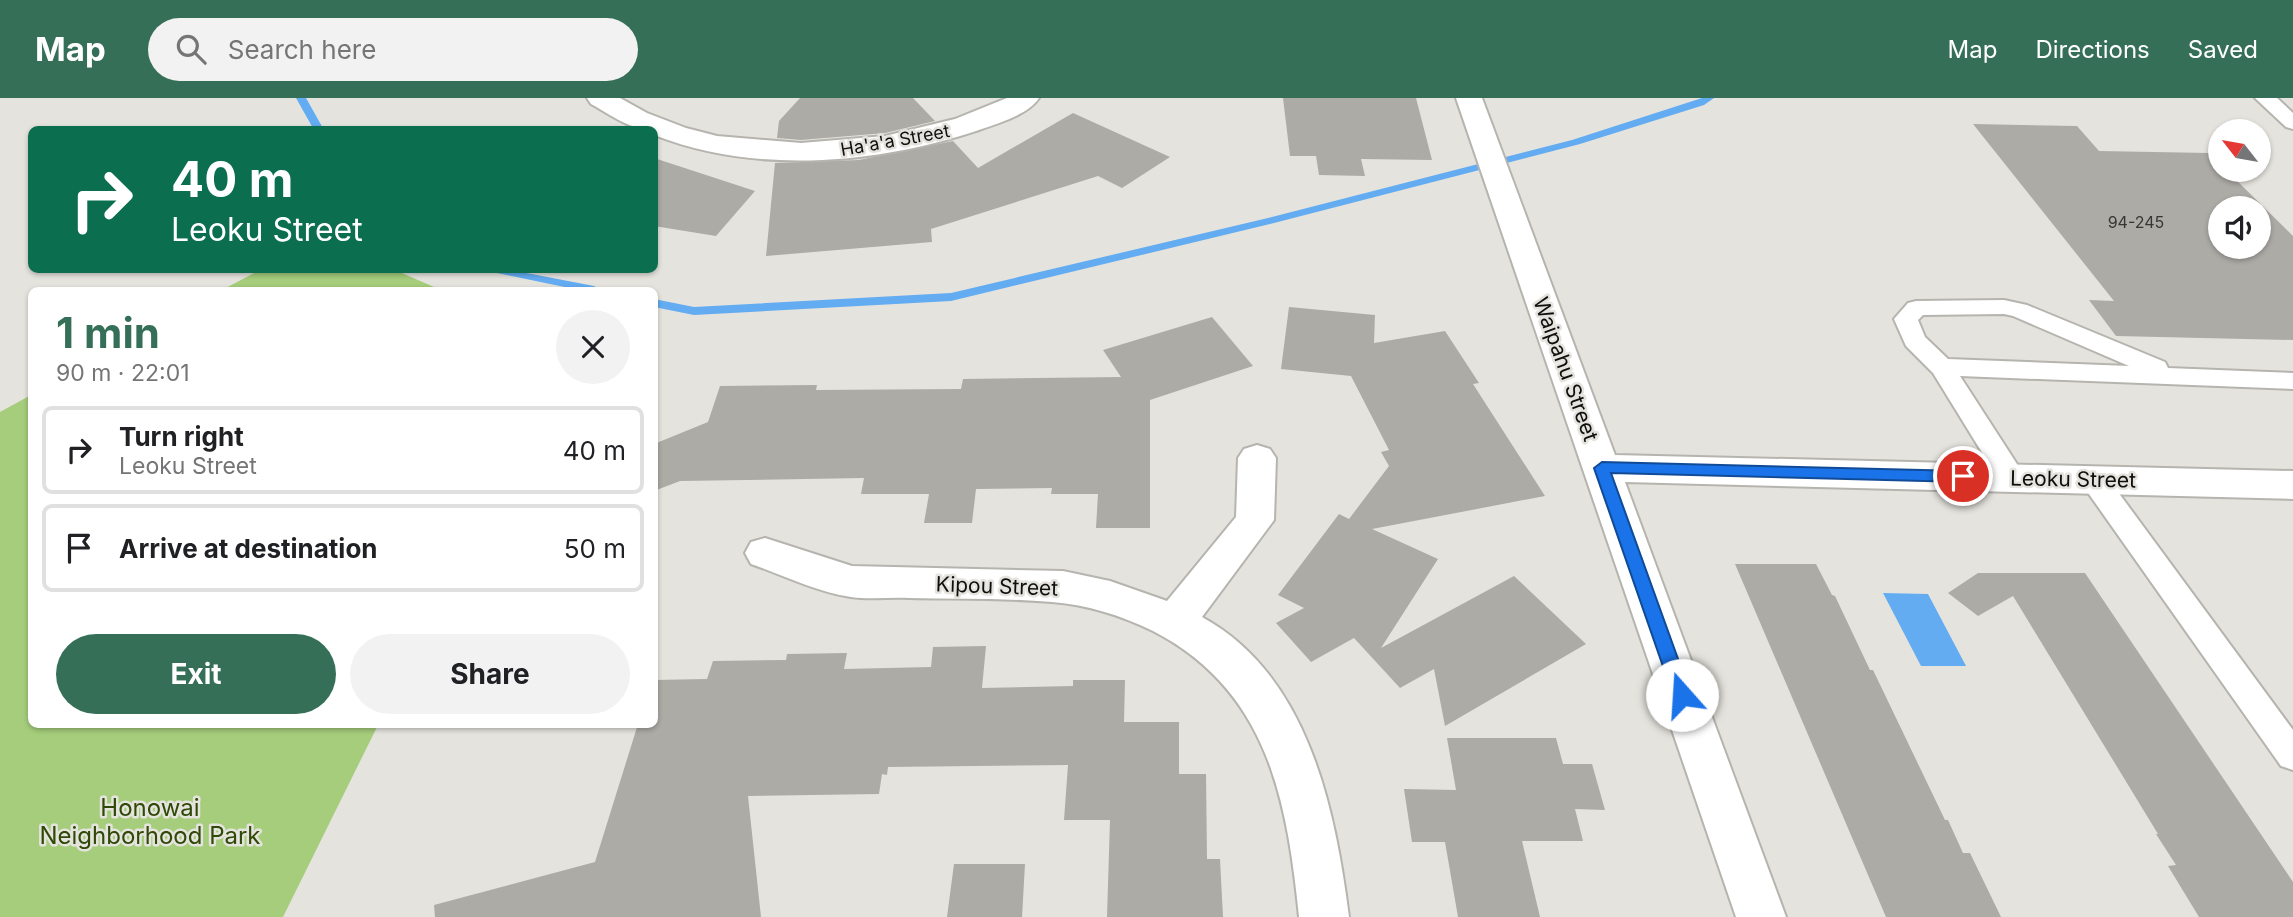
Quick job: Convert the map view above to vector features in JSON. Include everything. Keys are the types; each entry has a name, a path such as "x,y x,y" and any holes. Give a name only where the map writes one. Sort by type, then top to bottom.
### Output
{"street":[{"name":"Ha'a'a Street","path":"600,98 656,126"},
{"name":"Ha'a'a Street","path":"658,127 684,136 747,148 820,151 893,144 960,127 1026,98"},
{"name":"Waipahu Street","path":"1469,98 1761,917"},
{"path":"1176,620 1255,520 1256,458"},
{"name":"Leoku Street","path":"1602,468 2094,480 2288,491"},
{"name":"Kipou Street","path":"765,553 847,581 1054,586 1124,600 1176,620 1213,644 1247,677 1279,727 1301,781 1320,872 1324,917"}],"lane":[{"path":"2265,98 2293,123"},
{"path":"2012,478 1941,367 1921,352 1907,327 1906,319 1916,308 1991,307 2019,310 2130,359 2179,376"},
{"path":"1941,367 2293,381"},
{"path":"2094,480 2293,756"}],"green space":[{"path":"254,273 402,273 434,287 228,287"},
{"name":"Honowai Neighborhood Park","path":"28,397 28,728 377,728 283,917 0,917 0,412"}],"water":[{"path":"1883,593 1928,594 1966,666 1921,666"}],"building":[{"path":"800,98 913,98 935,121 885,133 801,140 777,138 779,121"},
{"path":"1283,98 1416,98 1432,160 1361,159 1365,176 1319,175 1316,156 1290,156"},
{"path":"1073,113 1170,157 1122,188 1098,176 931,229 932,242 766,256 775,163 859,160 953,141 978,168"},
{"path":"1973,124 2077,126 2099,151 2208,153 2208,182 2238,182 2252,196 2208,196 2208,259 2271,259 2271,214 2293,236 2293,340 2116,336 2089,300 2114,301"},
{"path":"658,159 755,191 716,236 658,227"},
{"path":"1289,307 1375,315 1374,343 1445,331 1479,383 1473,384 1545,496 1372,529 1438,559 1381,648 1514,576 1586,644 1445,726 1434,669 1400,688 1354,638 1311,662 1276,623 1304,608 1278,595 1339,514 1349,519 1389,466 1381,452 1389,450 1351,376 1281,369"},
{"path":"1212,317 1253,366 1150,400 1150,528 1096,528 1098,494 1051,494 1052,488 976,489 972,523 924,523 929,494 861,494 864,478 680,481 658,489 658,442 708,422 720,386 817,385 816,390 961,389 963,379 1121,377 1103,350"},
{"path":"1735,564 1816,564 1835,596 1870,670 1873,670 1945,820 1948,820 1963,853 1970,853 2001,917 1886,917"},
{"path":"1978,573 2085,573 2293,882 2293,917 2199,917 2168,866 2176,865 2013,596 1978,616 1948,593"},
{"path":"986,646 982,688 1073,686 1073,680 1125,680 1124,722 1179,722 1179,774 1206,774 1207,859 1220,859 1223,917 1107,917 1110,820 1064,820 1068,765 888,767 887,775 882,774 879,794 748,796 761,917 435,917 434,905 595,862 637,728 658,728 658,680 707,679 713,661 786,660 787,654 847,653 844,669 931,667 933,647"},
{"path":"1447,738 1556,738 1563,764 1592,764 1605,810 1575,809 1583,841 1522,841 1540,917 1458,917 1445,842 1412,842 1404,789 1456,790"},
{"path":"954,864 1025,864 1022,917 947,917"}],"waterway":[{"path":"301,98 317,126"},
{"path":"658,304 694,311 951,297 1270,221 1576,142 1701,103 1709,98"},
{"path":"512,273 579,287"}],"route":[{"path":"1682,695 1602,468 1963,476"}]}
